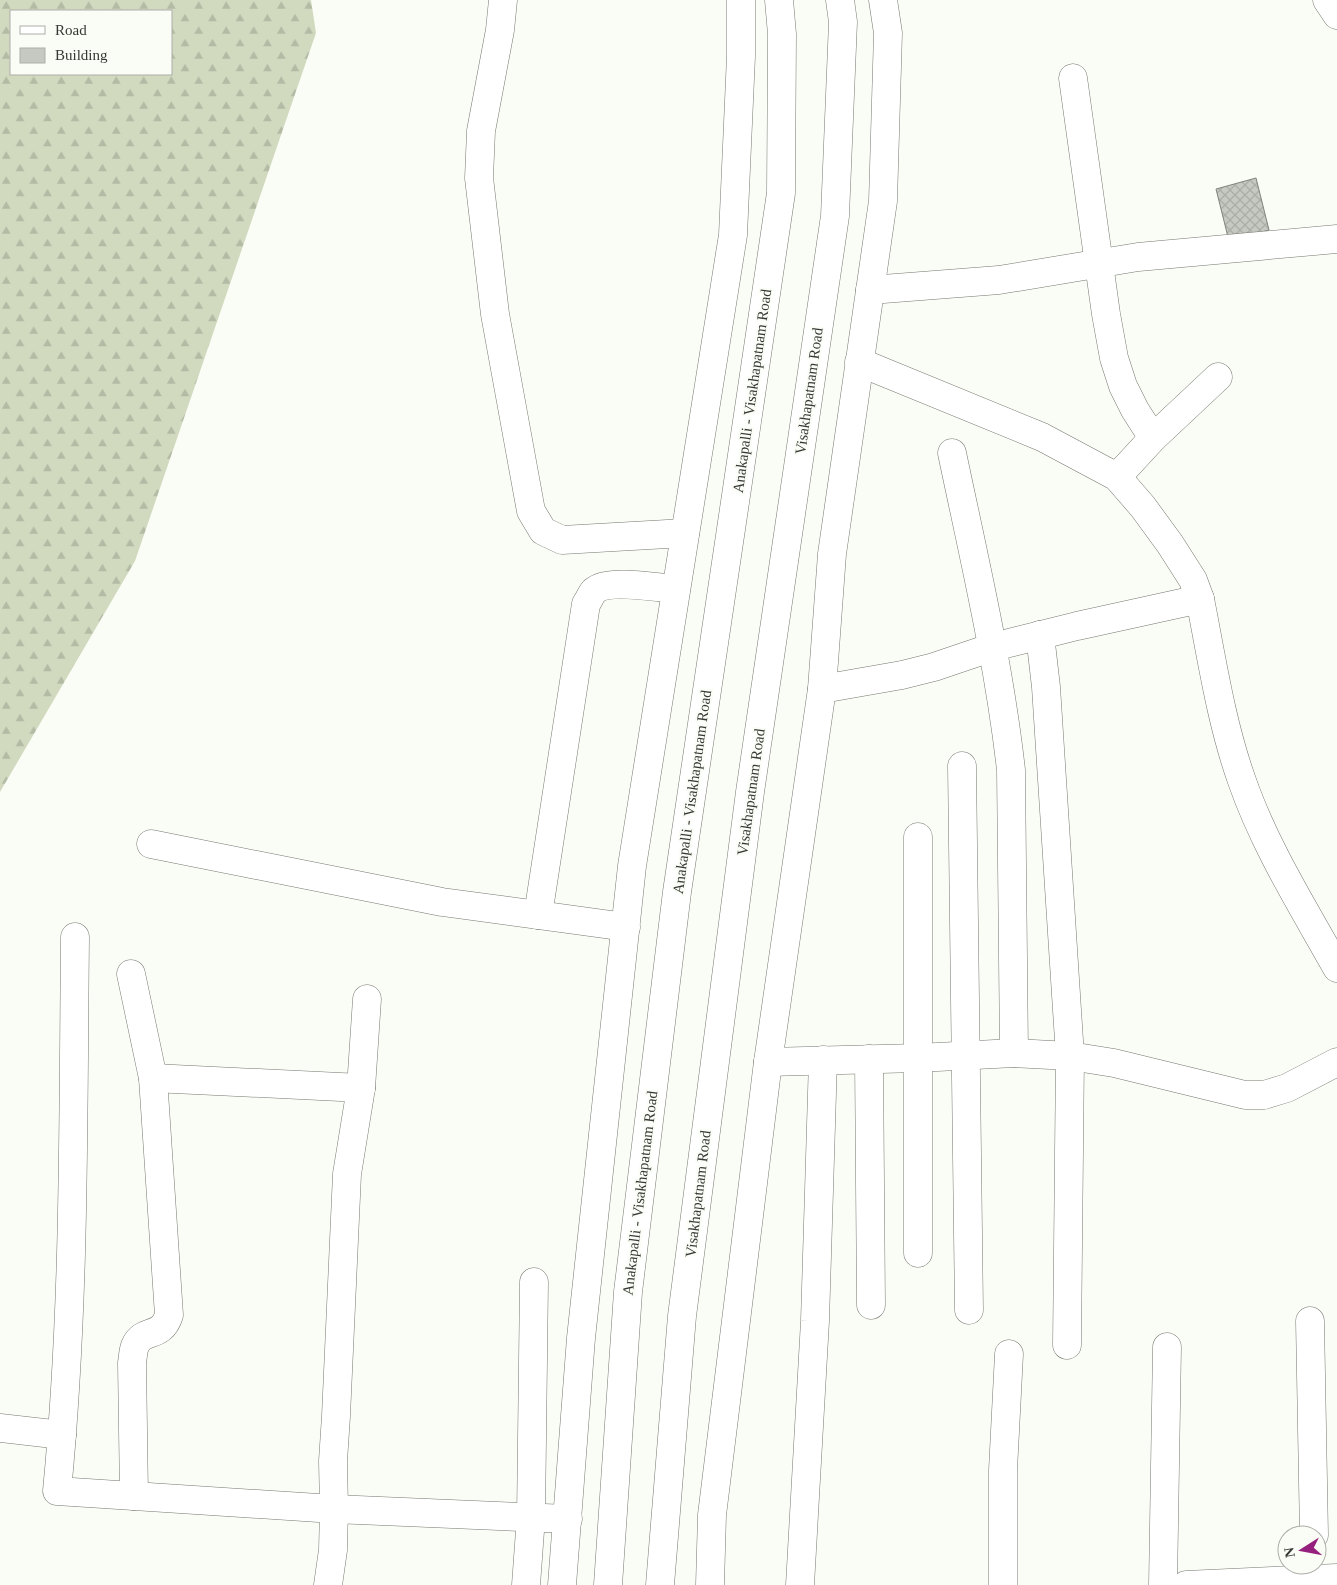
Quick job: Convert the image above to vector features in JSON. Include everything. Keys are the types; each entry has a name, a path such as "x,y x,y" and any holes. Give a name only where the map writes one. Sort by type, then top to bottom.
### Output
{"street":[{"path":"503,0 500,30 481,132 479,178 495,314 531,511 543,531 562,540 685,533"},
{"path":"562,1585 580,1338 632,866 733,234 742,56 741,0"},
{"name":"Anakapalli - Visakhapatnam Road","path":"608,1585 628,1292 676,902 781,193 782,34 779,0"},
{"name":"Visakhapatnam Road","path":"660,1585 685,1296 749,802 835,216 843,22 840,0"},
{"path":"710,1585 712,1515 768,1062 822,689 832,554 883,201 888,33 883,0"},
{"path":"1327,0 1337,15"},
{"path":"1073,78 1114,358 1123,386 1135,410 1153,438"},
{"path":"870,290 999,280 1138,257 1337,239"},
{"path":"859,362 1042,437 1117,477 1143,507 1193,580 1200,599 1226,730 1242,782 1266,839 1288,883 1337,968"},
{"path":"1117,477 1153,438 1218,377"},
{"path":"952,453 993,647 1011,770 1014,1053"},
{"path":"538,914 586,604 594,591 604,586 618,585 676,589"},
{"path":"822,689 910,673 993,647 1040,635 1200,599"},
{"path":"1040,635 1046,686 1070,1056 1067,1345"},
{"path":"962,766 969,1310"},
{"path":"918,837 918,1253"},
{"path":"151,844 442,902 626,926"},
{"path":"75,937 70,1261 62,1435 57,1491 334,1509 568,1519"},
{"path":"131,974 153,1078 169,1315 166,1325 158,1332 147,1334 139,1339 134,1347 132,1362 134,1496"},
{"path":"328,1585 333,1550 333,1461 347,1174 361,1088 367,999"},
{"path":"768,1062 1014,1053 1070,1056 1114,1063 1244,1095 1264,1095 1287,1088 1337,1062"},
{"path":"869,1059 871,1305"},
{"path":"800,1585 815,1321 823,1060"},
{"path":"153,1078 361,1088"},
{"path":"526,1585 531,1517 534,1282"},
{"path":"1310,1320 1314,1525"},
{"path":"1163,1585 1167,1347"},
{"path":"1003,1585 1003,1470 1009,1354"},
{"path":"0,1428 62,1435"},
{"path":"1186,1585 1321,1577"}],"green space":[{"path":"0,0 311,0 316,33 135,561 0,792"}],"building":[{"path":"1256,178 1269,230 1229,241 1216,189"}]}
